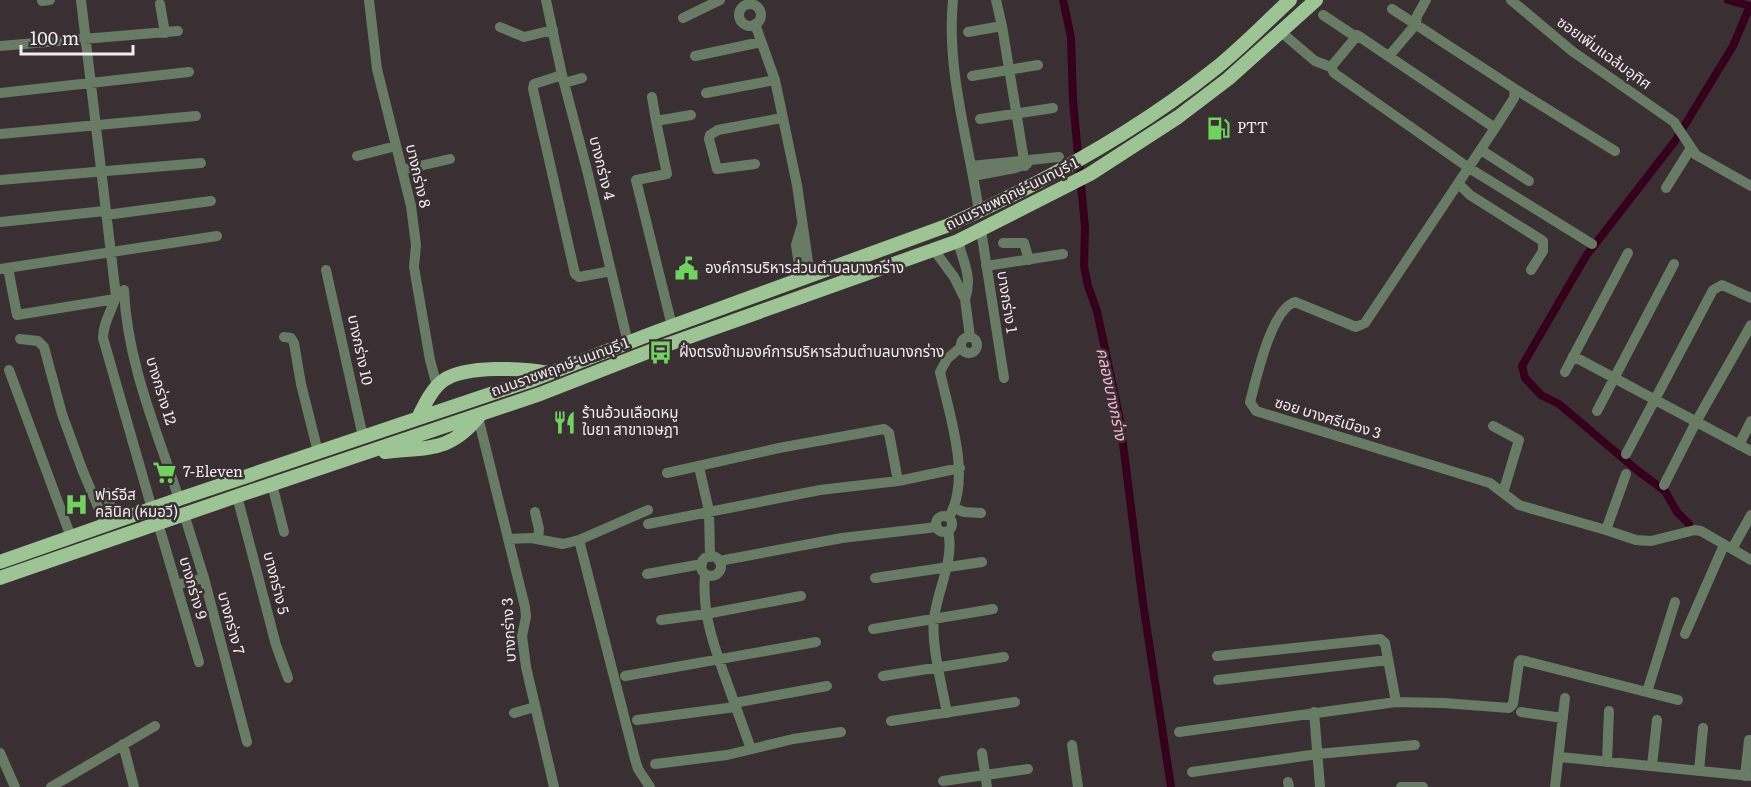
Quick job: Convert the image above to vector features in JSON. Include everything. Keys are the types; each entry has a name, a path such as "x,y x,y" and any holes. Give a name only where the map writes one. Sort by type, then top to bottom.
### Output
{"main road":[{"name":"ถนนราชพฤกษ์-นนทบุรี 1","path":"0,562 550,373 979,212 1065,161 1089,154 1162,108 1217,67 1290,0"},
{"name":"ถนนราชพฤกษ์-นนทบุรี 1","path":"0,578 158,522 540,394 658,348 958,241 1090,174 1179,117 1228,79 1316,0"},
{"path":"418,418 437,386 443,380 459,374 515,369 550,373"},
{"path":"357,455 438,447 451,442 480,415"}],"street":[{"path":"81,0 115,299 112,310 103,324 103,338 152,509"},
{"name":"บางกร่าง 8","path":"369,0 377,69 413,223 416,245 414,267 430,360 437,386"},
{"name":"บางกร่าง 4","path":"546,0 563,79 628,343"},
{"path":"683,18 720,0"},
{"path":"953,0 952,51 964,136 979,212"},
{"path":"996,0 1027,162"},
{"path":"1389,56 1416,24 1417,16 1426,0"},
{"name":"ซอยเพิ่มแฉล้มอุทิศ","path":"1511,0 1572,51 1674,122 1691,148"},
{"path":"743,3 740,12 741,20 747,25 755,24 775,80 803,222 796,244 805,278"},
{"path":"160,4 165,33"},
{"path":"1392,9 1615,151"},
{"path":"1323,15 1389,56 1495,128"},
{"path":"968,32 1002,26"},
{"path":"500,27 524,37 553,30"},
{"path":"0,46 178,32"},
{"path":"1281,32 1315,61 1331,67 1334,73 1381,108 1469,168 1592,244"},
{"path":"1331,67 1356,37"},
{"path":"695,56 761,42"},
{"path":"972,76 1038,65"},
{"path":"0,93 189,72"},
{"path":"582,78 534,84 532,89 574,274 579,277 610,271"},
{"path":"706,93 775,80"},
{"name":"ซอย บางศรีเมือง 3","path":"1515,89 1514,98 1481,150 1362,326 1356,327 1301,304 1295,303 1287,307 1276,322 1266,346 1250,402 1256,411 1300,426 1490,483 1519,506 1636,540 1652,541 1695,530 1701,531 1728,547"},
{"path":"652,97 667,174 636,180 672,326"},
{"path":"980,119 1053,108"},
{"path":"656,121 691,115"},
{"path":"0,134 196,116"},
{"path":"755,164 717,169 710,135 718,130 782,118"},
{"path":"357,156 396,146"},
{"path":"1666,188 1691,148 1698,156 1751,186"},
{"path":"1481,150 1528,181"},
{"path":"402,170 450,159"},
{"path":"972,171 1027,162 1065,161"},
{"path":"0,180 201,163"},
{"path":"1459,184 1470,195 1543,241 1543,251 1531,270"},
{"path":"0,222 211,201"},
{"name":"บางกร่าง 1","path":"981,230 1004,378"},
{"path":"115,299 17,315 4,269 217,237"},
{"path":"958,241 969,280 965,299"},
{"path":"1003,243 1024,243 1029,260"},
{"path":"934,250 937,257 948,268 965,299 970,337 963,339 961,347 946,359 940,372 960,468 951,513 953,522 948,531 950,544 934,620 947,712"},
{"path":"1564,372 1628,253"},
{"path":"986,266 1064,254"},
{"path":"948,268 963,259"},
{"path":"1597,411 1674,264"},
{"name":"บางกร่าง 10","path":"326,270 363,437"},
{"path":"1626,454 1713,290 1722,285 1751,298"},
{"name":"บางกร่าง 12","path":"124,290 129,332 142,387 179,499"},
{"path":"1664,484 1751,325"},
{"path":"284,337 291,338 294,343 303,394 318,452"},
{"path":"20,339 38,340 44,347 62,414 82,469 111,524"},
{"path":"1573,356 1751,451"},
{"path":"430,360 438,367 459,374"},
{"path":"9,370 71,537"},
{"name":"บางกร่าง 3","path":"480,415 483,437 525,607 526,617 522,631 522,643 554,787"},
{"path":"1739,445 1751,421"},
{"path":"1493,426 1519,440 1503,493"},
{"path":"467,429 478,432 483,437"},
{"path":"667,473 779,448 884,429 889,433 898,481"},
{"path":"699,467 709,511 709,564 704,590 706,614 719,659 752,749"},
{"path":"648,524 820,490 898,481 960,468"},
{"path":"1606,530 1626,474"},
{"path":"272,484 284,532"},
{"path":"106,492 111,524"},
{"name":"บางกร่าง 5","path":"237,496 276,645 288,678"},
{"path":"508,539 538,539 563,544 579,540 648,510"},
{"path":"535,512 539,529 538,539"},
{"path":"948,531 941,531 937,527 936,522 939,517 951,513 981,513"},
{"name":"บางกร่าง 7","path":"184,514 204,578 247,742"},
{"path":"1685,634 1728,547 1751,515"},
{"name":"บางกร่าง 9","path":"158,522 199,662"},
{"path":"647,574 842,538 937,527"},
{"path":"579,540 638,769 650,787"},
{"path":"1728,547 1751,560"},
{"path":"876,578 982,562"},
{"path":"176,585 204,578"},
{"path":"661,620 801,596"},
{"path":"1647,692 1675,602"},
{"path":"873,629 993,609"},
{"path":"1217,656 1380,639 1385,643 1396,702"},
{"path":"625,676 816,642"},
{"path":"883,676 1004,657"},
{"path":"1218,680 1388,660"},
{"path":"1179,732 1396,702 1512,707 1521,660 1678,700"},
{"path":"637,720 735,705 827,686"},
{"path":"1555,787 1565,698"},
{"path":"891,721 1015,702"},
{"path":"514,713 535,707"},
{"path":"1607,762 1609,711"},
{"path":"1314,712 1320,787"},
{"path":"1521,712 1563,718"},
{"path":"1652,766 1657,720"},
{"path":"51,787 155,726"},
{"path":"1699,771 1703,728"},
{"path":"655,764 727,755 793,739 841,732"},
{"path":"1560,757 1748,776 1749,740"},
{"path":"123,744 130,786"},
{"path":"1072,745 1078,787"},
{"path":"1192,772 1318,754 1415,745"},
{"path":"0,753 13,783 0,785"},
{"path":"982,753 986,781"},
{"path":"943,781 986,781 1028,769"},
{"path":"1401,787 1423,787"}],"waterway":[{"name":"คลองบางกร่าง","path":"1063,0 1071,37 1073,101 1085,227 1084,266 1097,311 1120,420 1143,603 1171,787"},
{"path":"1689,524 1677,512 1665,491 1559,404 1541,395 1525,378 1522,366 1586,256 1675,141 1733,46 1750,6 1728,0"}],"place":[{"name":"PTT","path":"1219,128"},
{"name":"องค์การบริหารส่วนตำบลบางกร่าง","path":"687,268"},
{"name":"ฝั่งตรงข้ามองค์การบริหารส่วนตำบลบางกร่าง","path":"661,352"},
{"name":"ร้านอ้วนเลือดหมู ใบยา สาขาเจษฎา","path":"564,422"},
{"name":"7-Eleven","path":"165,472"},
{"name":"ฟาร์อีส คลินิค (หมอวี)","path":"77,504"}]}
